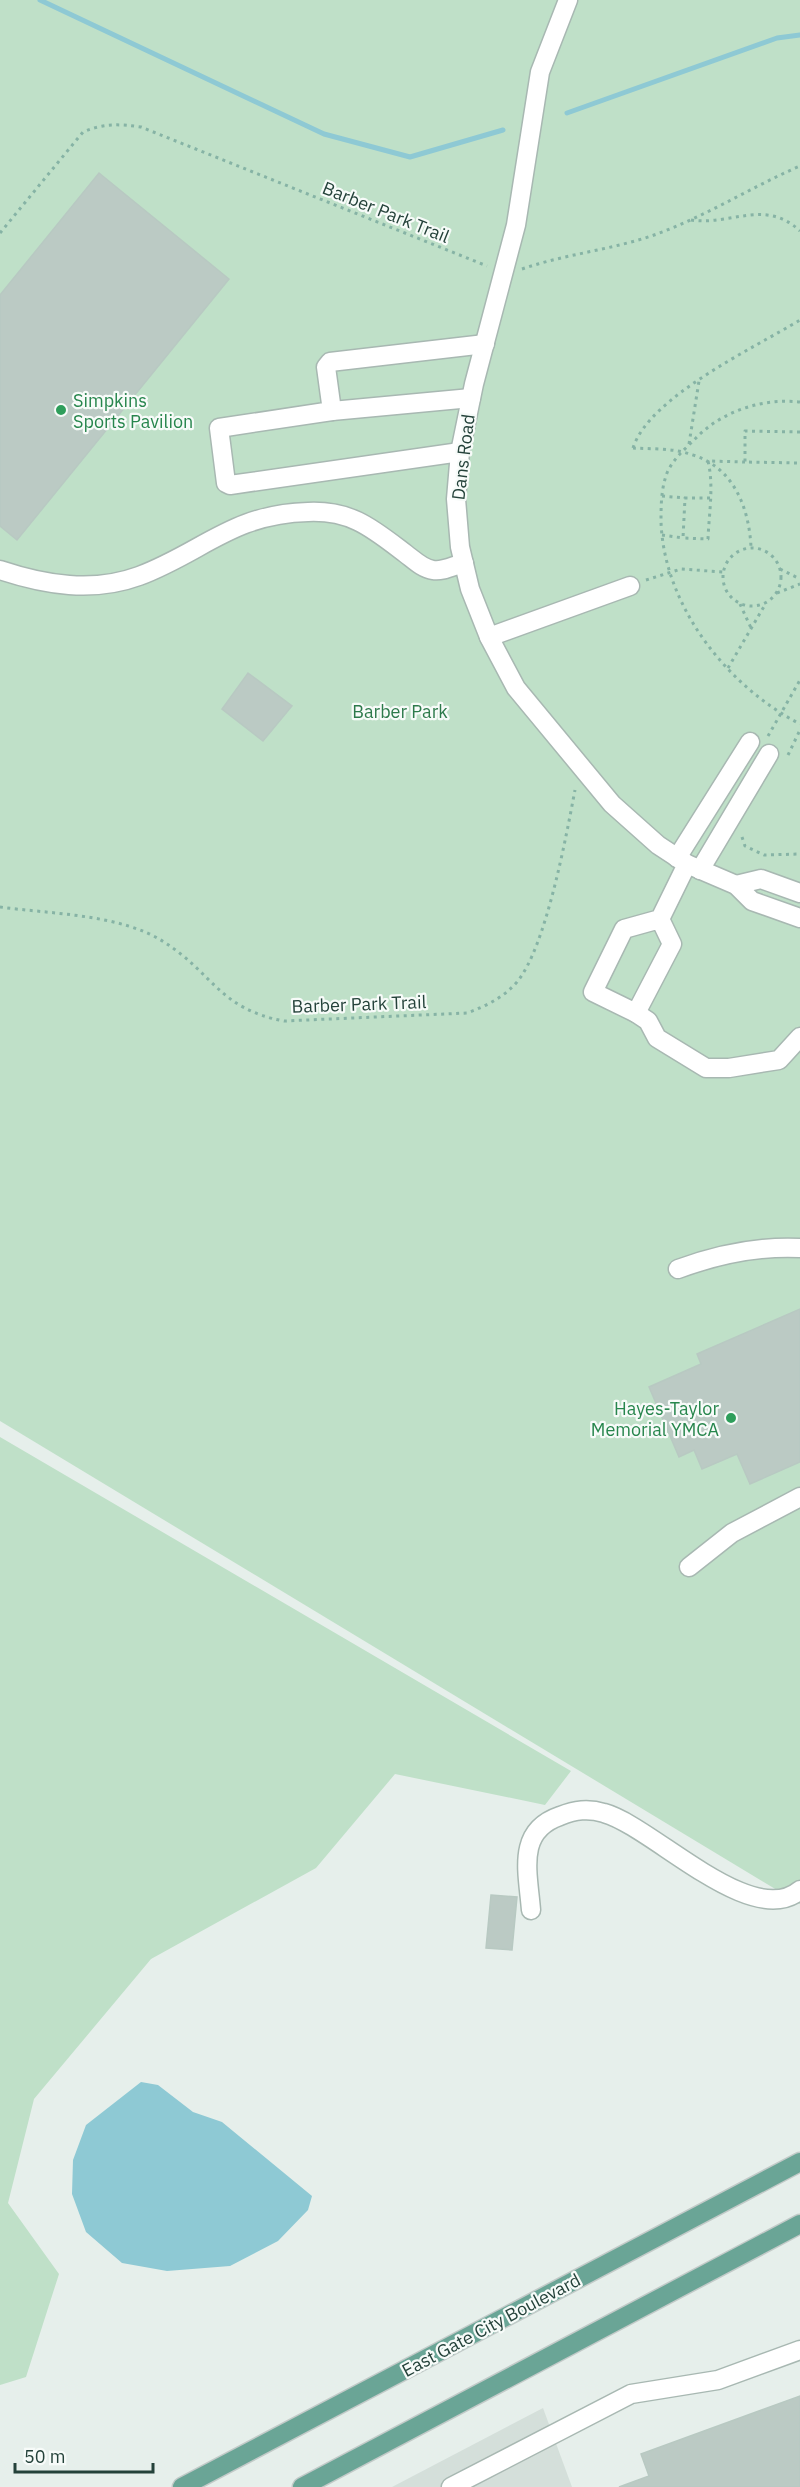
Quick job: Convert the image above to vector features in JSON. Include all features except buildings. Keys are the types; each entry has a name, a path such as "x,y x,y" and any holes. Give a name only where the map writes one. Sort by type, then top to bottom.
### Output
{"main road":[{"name":"East Gate City Boulevard","path":"182,2487 800,2162"},
{"path":"302,2487 800,2224"}],"lane":[{"name":"Dans Road","path":"568,0 540,72 516,225 471,398 460,452 456,499 464,563 470,589 489,637 516,688 612,804 658,845 688,864 736,885 752,901 800,918"},
{"path":"332,411 326,367 330,362 485,344"},
{"path":"460,452 230,485 226,483 219,428 332,411 471,398"},
{"path":"0,570 58,585 82,586 116,583 162,565 225,530 252,519 307,512 332,513 354,518 371,527 422,566 434,571 464,563"},
{"path":"489,637 636,584"},
{"path":"688,864 767,749"},
{"path":"767,749 688,864 660,920 624,929 593,992 648,1020 657,1038 706,1068 729,1068 779,1060 800,1037"},
{"path":"736,885 761,879 800,893"},
{"path":"636,1014 672,944 660,920"},
{"path":"678,1269 703,1260 740,1252 777,1247 800,1248"},
{"path":"689,1567 732,1533 800,1497"},
{"path":"531,1910 527,1855 533,1833 548,1820 577,1809 605,1813 719,1881 753,1897 777,1899 800,1890"},
{"path":"451,2487 631,2394 718,2380 800,2350"}],"path":[{"name":"Barber Park Trail","path":"0,233 83,132 100,125 122,124 141,127 503,273"},
{"path":"503,273 635,241 689,220 800,166"},
{"path":"689,220 711,221 764,213 783,217 800,231"},
{"path":"800,320 674,397 640,429 632,448 682,452 708,461 800,463"},
{"path":"689,444 699,381"},
{"path":"800,402 756,405 731,413 701,432 682,452 668,472 662,496 662,536 671,572 686,611 701,636 728,668 763,701 800,724"},
{"path":"745,462 745,431 800,432"},
{"path":"662,536 708,539 712,476 708,461"},
{"path":"708,461 727,476 742,501 752,548"},
{"path":"662,496 710,498"},
{"path":"683,538 685,498"},
{"path":"751,629 748,616 725,589 723,572 734,553 752,548 769,553 779,568 781,577 775,594"},
{"path":"779,568 800,579"},
{"path":"636,584 681,569 723,572"},
{"path":"728,668 767,601 775,594 800,584"},
{"path":"739,603 748,606 767,601"},
{"path":"767,749 782,713 800,680"},
{"path":"767,749 800,730"},
{"name":"Barber Park Trail","path":"0,908 123,924 144,931 179,952 233,1003 263,1017 284,1021 467,1013 503,996 518,981 536,944 580,767"},
{"path":"741,836 745,846 764,855 800,854"}],"shaded area":[{"path":"543,2408 572,2487 392,2487"}],"green space":[{"name":"Barber Park","path":"0,0 800,0 800,1904 0,1421"},
{"path":"0,1437 571,1771 545,1805 395,1774 316,1868 151,1959 34,2099 8,2203 59,2274 26,2377 0,2385"}],"water":[{"path":"141,2082 158,2085 193,2112 222,2122 312,2196 308,2210 278,2241 230,2266 167,2271 122,2263 86,2232 72,2194 73,2160 86,2125"}],"waterway":[{"path":"40,0 324,134 410,157 503,130"},
{"path":"567,113 777,38 800,35"}],"place":[{"name":"Simpkins Sports Pavilion","path":"61,410"},
{"name":"Hayes-Taylor Memorial YMCA","path":"731,1418"}]}
